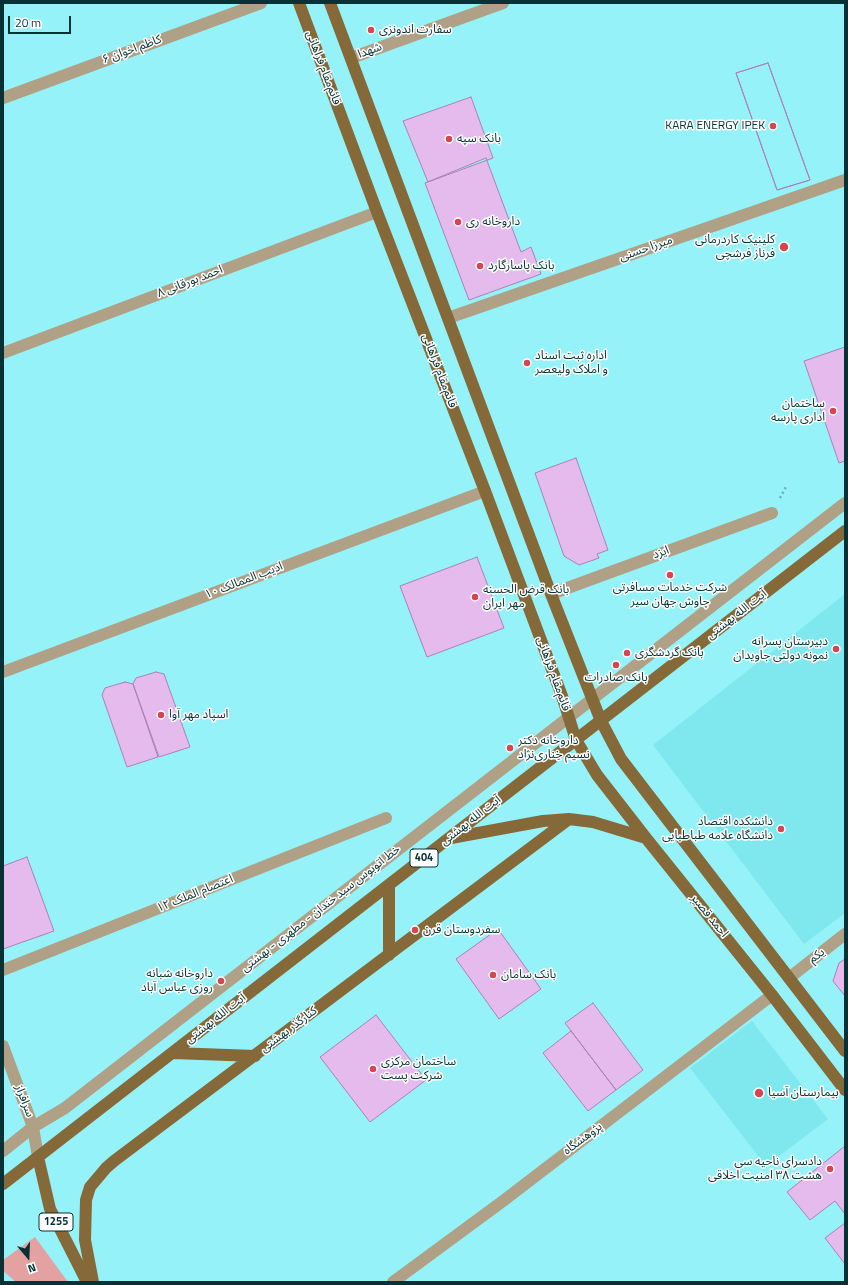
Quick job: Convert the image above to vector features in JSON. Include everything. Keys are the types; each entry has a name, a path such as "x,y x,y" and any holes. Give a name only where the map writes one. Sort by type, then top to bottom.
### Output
{"main road":[{"name":"قائم‌مقام فراهانی","path":"299,3 377,212 485,491 562,696 576,740"},
{"path":"330,3 551,594 601,721"},
{"name":"آیت الله بهشتی","path":"3,1184 845,531"},
{"name":"احمد قصیر","path":"601,721 621,759 845,1051"},
{"name":"احمد قصیر","path":"576,740 597,775 772,995 845,1090"},
{"path":"448,839 544,821 569,819 593,822 646,838"},
{"name":"کنارگذر بهشتی","path":"93,1282 86,1250 84,1229 86,1200 90,1187 114,1161 569,819"},
{"path":"389,885 389,955"},
{"path":"173,1053 254,1056"},
{"name":"1255","path":"38,1157 50,1209 88,1282"}],"street":[{"name":"کاظم اخوان ۶","path":"3,98 262,3"},
{"name":"شهدا","path":"351,58 503,3"},
{"name":"میرزا حسنی","path":"448,318 845,180"},
{"name":"احمد بورقانی ۸","path":"3,353 377,212"},
{"name":"ادیب الممالک ۱۰","path":"3,672 485,491"},
{"name":"خط اتوبوس سید خندان - مطهری - بهشتی","path":"3,1151 33,1127 65,1108 845,502"},
{"name":"ایزد","path":"551,594 772,513"},
{"name":"اعتصام الملک ۱۲","path":"3,970 386,818"},
{"name":"یکم","path":"789,978 845,934"},
{"name":"پژوهشگاه","path":"393,1282 503,1201 772,995"},
{"name":"سرافراز","path":"3,1046 33,1127 38,1157"}],"shaded area":[{"name":"دانشکده اقتصاد دانشگاه علامه طباطبایی","path":"845,594 845,913 804,944 653,745"},
{"name":"بیمارستان آسیا","path":"752,1021 828,1119 766,1166 690,1068"},
{"path":"35,1237 68,1282 16,1282 3,1271 3,1260"}],"building":[{"name":"KARA ENERGY IPEK","path":"768,63 810,180 777,190 736,73"},
{"name":"KARA ENERGY IPEK","path":"768,63 810,180 777,190 736,73"},
{"name":"بانک سپه","path":"471,97 493,158 428,182 403,121"},
{"path":"486,158 521,252 531,247 541,274 469,300 425,183"},
{"name":"ساختمان اداری پارسه","path":"845,347 845,461 839,463 804,361"},
{"path":"576,458 608,550 597,554 599,558 579,565 564,556 535,473"},
{"path":"477,557 504,628 427,657 400,586"},
{"name":"اسپاد مهر آوا","path":"156,672 164,674 190,747 159,757 133,684 136,678"},
{"path":"125,682 133,684 158,757 127,767 102,695 105,688"},
{"path":"27,857 54,931 3,949 3,866"},
{"path":"498,929 541,989 499,1019 456,959"},
{"path":"845,959 845,996 833,981 839,963"},
{"path":"593,1003 643,1070 616,1090 565,1023"},
{"name":"ساختمان مرکزی شرکت پست","path":"376,1015 426,1080 370,1122 320,1057"},
{"path":"571,1031 616,1090 588,1111 543,1053"},
{"name":"دادسرای ناحیه سی هشت ۳۸ امنیت اخلاقی","path":"845,1146 845,1214 835,1201 810,1220 787,1192"},
{"path":"845,1223 845,1264 825,1238"}],"place":[{"name":"سفارت اندونزی","path":"371,30"},
{"name":"KARA ENERGY IPEK","path":"773,126"},
{"name":"بانک سپه","path":"449,139"},
{"name":"داروخانه ری","path":"458,222"},
{"name":"کلینیک کاردرمانی فرناز فرشچی","path":"784,247"},
{"name":"بانک پاسارگارد","path":"480,266"},
{"name":"اداره ثبت اسناد و املاک ولیعصر","path":"527,363"},
{"name":"ساختمان اداری پارسه","path":"833,411"},
{"name":"شرکت خدمات مسافرتی چاوش جهان سیر","path":"670,575"},
{"name":"بانک قرض الحسنه مهر ایران","path":"475,597"},
{"name":"دبيرستان پسرانه نمونه دولتی جاويدان","path":"836,649"},
{"name":"بانک گردشگری","path":"627,653"},
{"name":"بانک صادرات","path":"616,665"},
{"name":"اسپاد مهر آوا","path":"161,715"},
{"name":"داروخانه دکتر نسیم خِناری‌نژاد","path":"510,748"},
{"name":"دانشکده اقتصاد دانشگاه علامه طباطبایی","path":"781,829"},
{"name":"سفردوستان قرن","path":"415,930"},
{"name":"بانک سامان","path":"493,975"},
{"name":"داروخانه شبانه روزی عباس آباد","path":"221,981"},
{"name":"ساختمان مرکزی شرکت پست","path":"373,1069"},
{"name":"بیمارستان آسیا","path":"759,1093"},
{"name":"دادسرای ناحیه سی هشت ۳۸ امنیت اخلاقی","path":"830,1169"}]}
